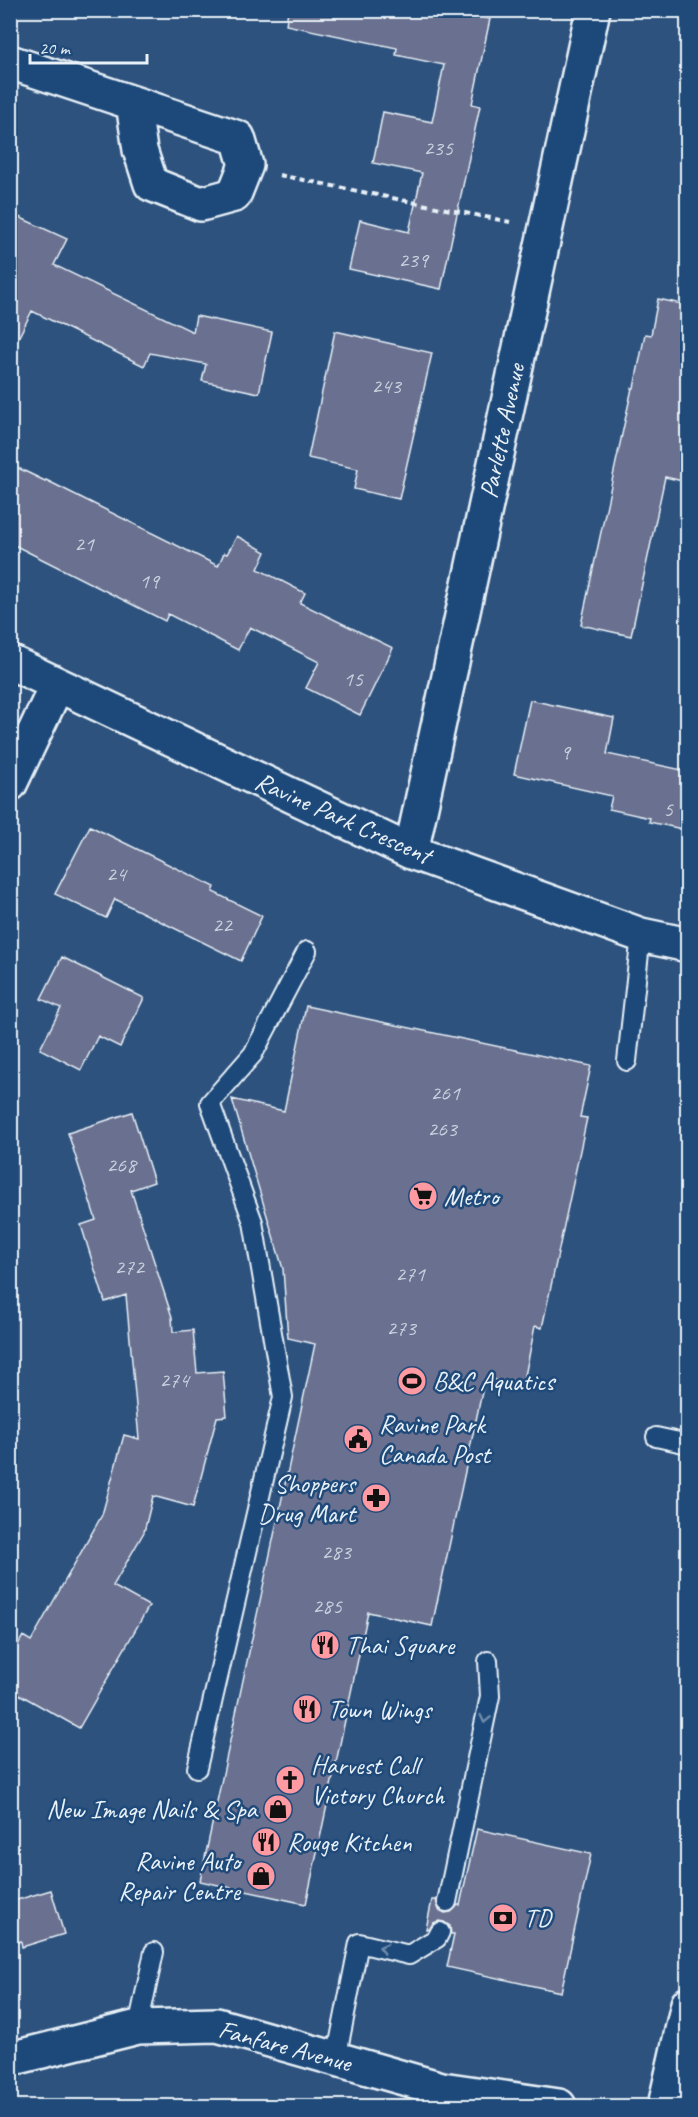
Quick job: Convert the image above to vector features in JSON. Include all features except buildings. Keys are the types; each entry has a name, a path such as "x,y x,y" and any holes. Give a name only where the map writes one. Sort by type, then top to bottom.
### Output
{"street":[{"name":"Parlette Avenue","path":"411,852 593,10"},
{"path":"10,62 134,103 238,138 246,165 234,195 201,204 151,184 140,150 134,103"},
{"name":"Ravine Park Crescent","path":"10,662 411,852 641,935 687,945"},
{"path":"10,784 57,684"},
{"path":"665,2106 687,2004"},
{"name":"Fanfare Avenue","path":"10,2059 138,2027 217,2025 442,2089 560,2106"}],"lane":[{"path":"627,1061 641,935"},
{"path":"197,1768 283,1397 253,1222 210,1103 254,1054 307,951"},
{"path":"656,1437 687,1444"},
{"path":"447,1902 490,1696 488,1660"},
{"path":"336,2059 359,1943 409,1955 437,1938 440,1932"},
{"path":"138,2027 154,1952"}],"path":[{"path":"246,165 298,180 546,230"}],"place":[{"name":"Metro","path":"423,1196"},
{"name":"B&C Aquatics","path":"412,1381"},
{"name":"Ravine Park Canada Post","path":"358,1439"},
{"name":"Shoppers Drug Mart","path":"376,1498"},
{"name":"Thai Square","path":"325,1645"},
{"name":"Town Wings","path":"307,1709"},
{"name":"Harvest Call Victory Church","path":"290,1780"},
{"name":"New Image Nails & Spa","path":"278,1809"},
{"name":"Rouge Kitchen","path":"266,1842"},
{"name":"Ravine Auto Repair Centre","path":"261,1876"},
{"name":"TD","path":"503,1918"}]}
